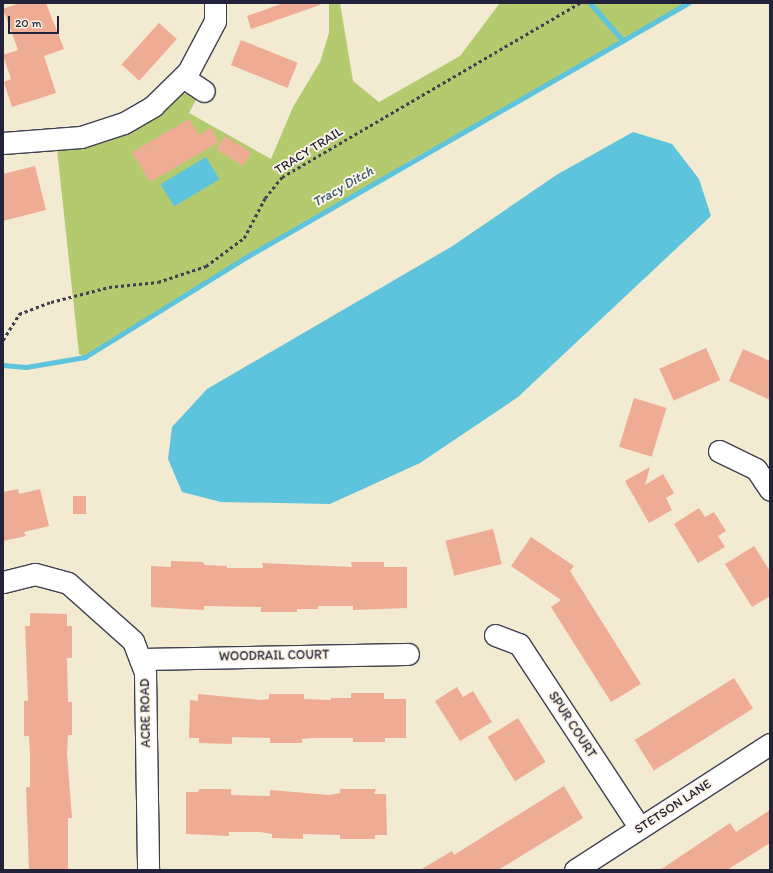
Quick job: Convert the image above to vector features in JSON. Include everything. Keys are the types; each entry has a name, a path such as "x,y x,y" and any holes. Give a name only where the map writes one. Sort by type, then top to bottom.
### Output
{"street":[{"path":"3,143 81,136 124,123 153,106 183,76 215,21 215,3"},
{"path":"183,76 204,91"},
{"path":"719,451 756,469 770,490"},
{"name":"ACRE ROAD","path":"3,582 35,574 68,583 133,641 145,673 148,870"},
{"name":"SPUR COURT","path":"495,635 519,644 640,828"},
{"name":"WOODRAIL COURT","path":"140,658 408,654"},
{"name":"STETSON LANE","path":"575,870 770,744"}],"path":[{"name":"TRACY TRAIL","path":"3,340 19,314 51,302 109,287 158,282 206,266 244,238 265,198 282,177 580,3"}],"green space":[{"path":"329,3 340,3 353,81 379,102 460,56 500,3 691,3 406,163 403,167 248,256 85,357 79,354 57,149 95,143 128,133 153,119 183,94 192,93 197,98 189,113 271,159 293,107 320,62 329,33"}],"water":[{"path":"633,132 672,144 699,179 711,216 518,397 420,463 330,504 221,502 182,492 168,459 172,427 207,389 451,247 558,174"},
{"path":"206,157 219,179 174,207 161,184"}],"building":[{"path":"19,3 46,3 64,49 44,56 56,93 12,107 4,82 11,79 3,55 18,50 3,9"},
{"path":"284,3 319,3 320,5 251,29 247,16"},
{"path":"159,23 177,39 139,81 122,65"},
{"path":"241,40 298,63 287,88 231,65"},
{"path":"189,119 199,135 211,128 219,142 150,182 132,152"},
{"path":"225,136 251,152 243,166 217,150"},
{"path":"35,166 46,210 3,221 3,174"},
{"path":"706,348 720,380 674,401 659,369"},
{"path":"743,349 770,361 770,400 729,381"},
{"path":"634,398 667,408 652,457 619,447"},
{"path":"650,467 645,485 663,474 674,493 666,498 672,510 649,523 625,481"},
{"path":"18,489 19,494 40,489 49,526 24,532 26,536 3,541 3,492"},
{"path":"73,496 86,496 86,514 73,514"},
{"path":"699,508 705,517 714,512 726,531 718,536 725,547 698,563 674,524"},
{"path":"493,529 502,564 454,576 445,541"},
{"path":"531,537 574,566 570,571 641,684 611,702 551,607 561,600 511,566"},
{"path":"754,546 770,571 770,596 752,607 725,564"},
{"path":"171,561 203,562 205,565 227,566 227,568 263,568 262,563 352,567 351,562 384,562 384,567 407,567 407,608 353,610 353,606 318,606 318,609 297,609 297,612 261,612 261,607 204,606 204,610 151,607 151,566 171,567"},
{"path":"30,613 67,614 67,626 72,626 72,658 67,658 68,702 72,702 72,735 68,735 67,754 72,818 68,818 68,870 29,870 26,787 30,787 30,754 29,736 24,736 24,701 28,701 25,626 30,626"},
{"path":"734,678 753,709 654,771 635,740"},
{"path":"457,687 463,697 473,691 492,722 460,741 435,701"},
{"path":"351,693 384,693 384,699 406,699 406,738 385,738 385,742 353,742 353,738 313,738 302,739 302,743 270,743 270,738 232,737 232,744 199,743 199,738 189,738 190,700 198,701 198,694 260,700 269,699 269,694 304,694 304,699 331,700 331,698 351,698"},
{"path":"518,718 546,762 515,781 487,737"},
{"path":"564,786 583,818 498,870 420,870 452,851 454,855"},
{"path":"199,789 231,789 231,795 270,796 270,790 329,795 340,793 340,789 376,789 374,794 386,794 387,835 375,835 375,839 340,839 340,835 303,834 303,839 272,838 272,834 260,832 229,832 229,836 186,834 186,792 198,792"},
{"path":"770,810 770,843 727,870 660,870 730,823 736,832"}],"waterway":[{"path":"590,3 623,41"},
{"name":"Tracy Ditch","path":"3,365 26,367 85,357 248,256 688,3"}]}
